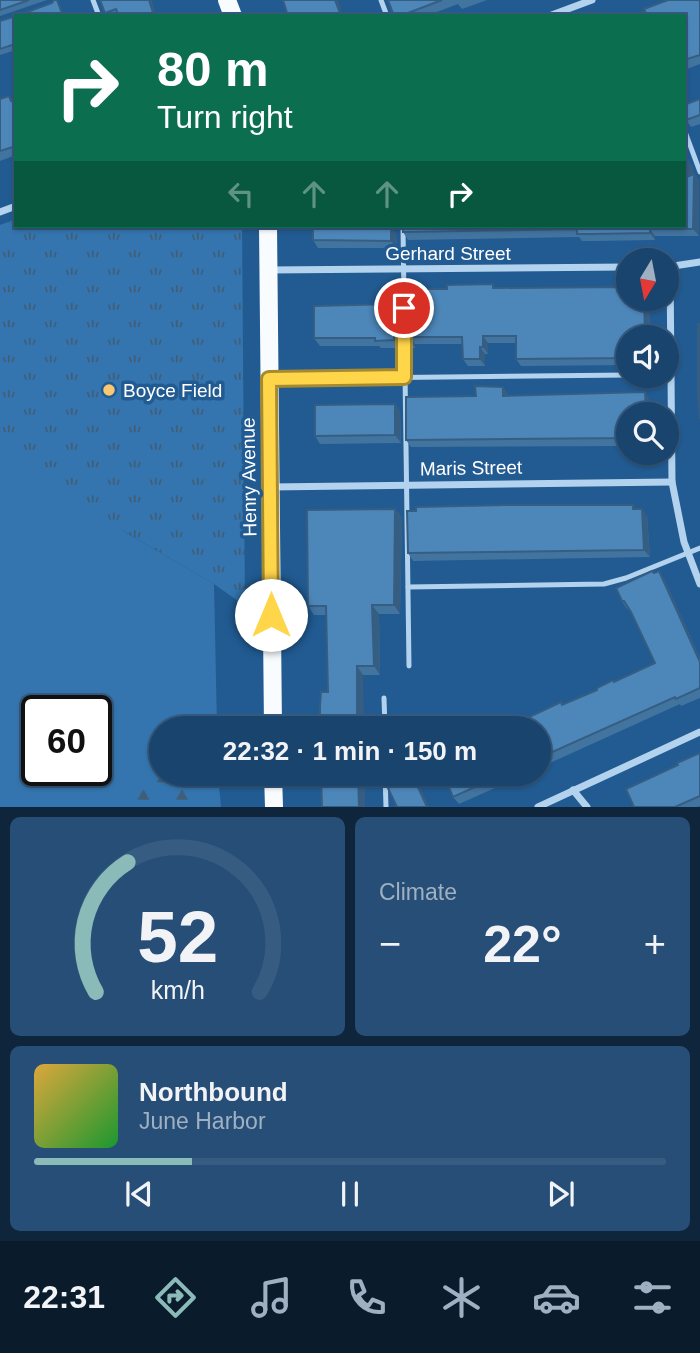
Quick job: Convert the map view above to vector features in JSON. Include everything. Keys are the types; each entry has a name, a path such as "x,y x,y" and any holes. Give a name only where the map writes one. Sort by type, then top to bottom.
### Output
{"main road":[{"name":"Henry Avenue","path":"268,228 273,716"},
{"path":"273,786 274,807"}],"street":[{"path":"555,14 592,0"},
{"path":"679,265 700,262"},
{"name":"Gerhard Street","path":"268,270 616,267"},
{"path":"669,388 672,482 687,552 700,584"},
{"name":"Maris Street","path":"270,487 672,482"},
{"path":"538,807 700,732"},
{"path":"573,790 587,807"}],"lane":[{"path":"686,134 700,172"},
{"path":"403,228 409,666"},
{"path":"269,379 616,375"},
{"path":"408,587 604,584 626,578 700,548"},
{"path":"384,698 385,716"},
{"path":"385,786 386,807"}],"green space":[{"name":"Boyce Field","path":"14,220 14,228 242,228 245,606 214,584 120,529 0,453 0,225"},
{"path":"0,253 123,531 214,584 217,716 149,716 149,786 219,786 221,807 0,807"},
{"path":"147,776 149,786 181,786 206,807 129,807 135,785"}],"building":[{"path":"0,0 29,0 0,10"},
{"path":"57,0 62,14 22,14"},
{"path":"100,0 149,0 153,14 118,14 116,9 105,13"},
{"path":"283,0 335,0 340,14 287,14"},
{"path":"388,0 442,0 405,14 393,14"},
{"path":"668,0 700,0 700,55 686,59 686,14 637,14 645,11 644,9"},
{"path":"14,17 14,44 0,49 0,21"},
{"path":"9,96 11,101 14,100 14,147 0,151 0,99"},
{"path":"700,99 700,115 686,120 686,104"},
{"path":"686,160 689,176 694,174 693,229 650,229 650,233 591,234 577,234 577,229 403,232 403,228 686,228"},
{"path":"313,228 391,228 391,241 313,240"},
{"path":"493,284 493,288 616,287 616,312 644,312 645,325 616,325 616,358 516,359 516,336 483,336 480,359 463,359 462,337 410,337 410,341 405,341 404,289 447,289 447,285"},
{"path":"394,304 394,340 314,338 314,306"},
{"path":"700,324 700,419 698,396"},
{"path":"475,386 503,387 503,396 645,392 645,402 616,402 616,438 406,440 406,397 476,396"},
{"path":"395,404 395,435 315,436 315,405"},
{"path":"633,505 633,509 642,509 644,550 408,553 407,511 416,511 416,507"},
{"path":"395,509 394,605 372,605 374,666 357,666 357,716 320,716 321,692 328,692 326,606 308,606 307,510"},
{"path":"652,571 659,571 700,662 700,688 551,753 551,716 531,716 655,663 631,612 616,588"},
{"path":"700,753 700,796 675,807 634,807 626,789"},
{"path":"321,786 358,786 359,807 322,807"},
{"path":"387,786 417,786 427,807 397,807"},
{"path":"448,786 477,786 453,797"}],"place":[{"name":"Boyce Field","path":"109,390"}],"route":[{"path":"271,615 269,379 404,377 404,308"}]}
